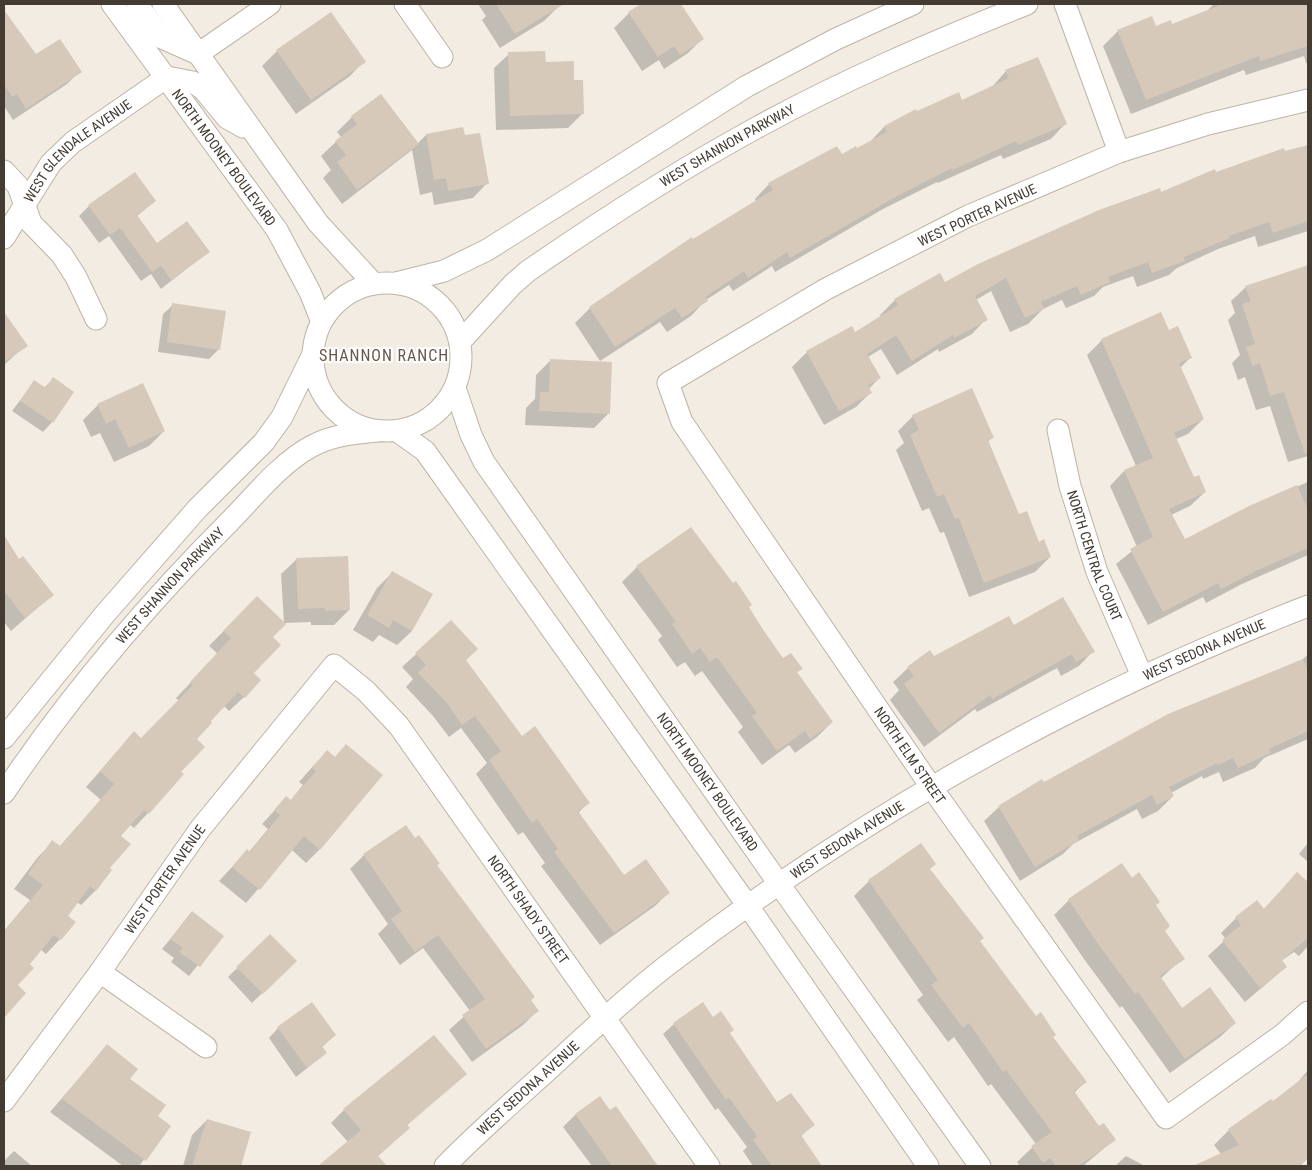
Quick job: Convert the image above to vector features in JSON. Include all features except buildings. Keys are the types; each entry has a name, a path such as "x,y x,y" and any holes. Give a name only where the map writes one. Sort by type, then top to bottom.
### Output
{"street":[{"name":"NORTH MOONEY BOULEVARD","path":"112,4 277,230 310,292 321,320"},
{"path":"137,4 162,38 198,54"},
{"path":"163,4 318,223 373,283"},
{"path":"198,54 270,4"},
{"path":"405,4 442,57"},
{"path":"913,4 836,39 746,86 487,250 444,270 396,282 373,283 352,291 335,304 321,320 314,338 312,356 318,385 324,398 338,414 357,426 388,431 425,451 748,906 928,1166"},
{"name":"WEST SHANNON PARKWAY","path":"460,342 513,284 528,271 653,188 756,128 846,82 936,41 1027,4"},
{"path":"1065,4 1119,152"},
{"path":"167,77 192,82 204,90 227,118 254,133"},
{"name":"WEST GLENDALE AVENUE","path":"4,238 52,163 73,142 167,77"},
{"name":"WEST PORTER AVENUE","path":"668,383 826,289 968,216 1119,152 1208,124 1308,100"},
{"path":"4,171 18,186 31,223 62,255 76,277 96,319"},
{"path":"388,431 421,423 441,408 455,388 461,366 460,342 452,320 438,302 418,289 396,282"},
{"path":"4,738 197,509 264,442 282,417 312,356"},
{"name":"NORTH ELM STREET","path":"668,383 682,422 932,788 1166,1118 1282,1035 1308,1012"},
{"name":"NORTH MOONEY BOULEVARD","path":"455,388 471,435 484,462 779,884 980,1166"},
{"name":"NORTH CENTRAL COURT","path":"1058,430 1070,486 1097,572 1142,676"},
{"name":"WEST SHANNON PARKWAY","path":"4,793 40,739 143,613 264,486 311,446 349,433 388,431"},
{"name":"WEST SEDONA AVENUE","path":"445,1166 469,1141 605,1018 663,969 779,884 932,788 1017,740 1142,676 1214,644 1308,606"},
{"name":"WEST PORTER AVENUE","path":"4,1101 100,972 200,829 334,665"},
{"name":"NORTH SHADY STREET","path":"334,665 366,691 399,726 709,1166"},
{"path":"100,972 206,1047"}],"district":[{"name":"SHANNON RANCH","path":"384,355"}]}
